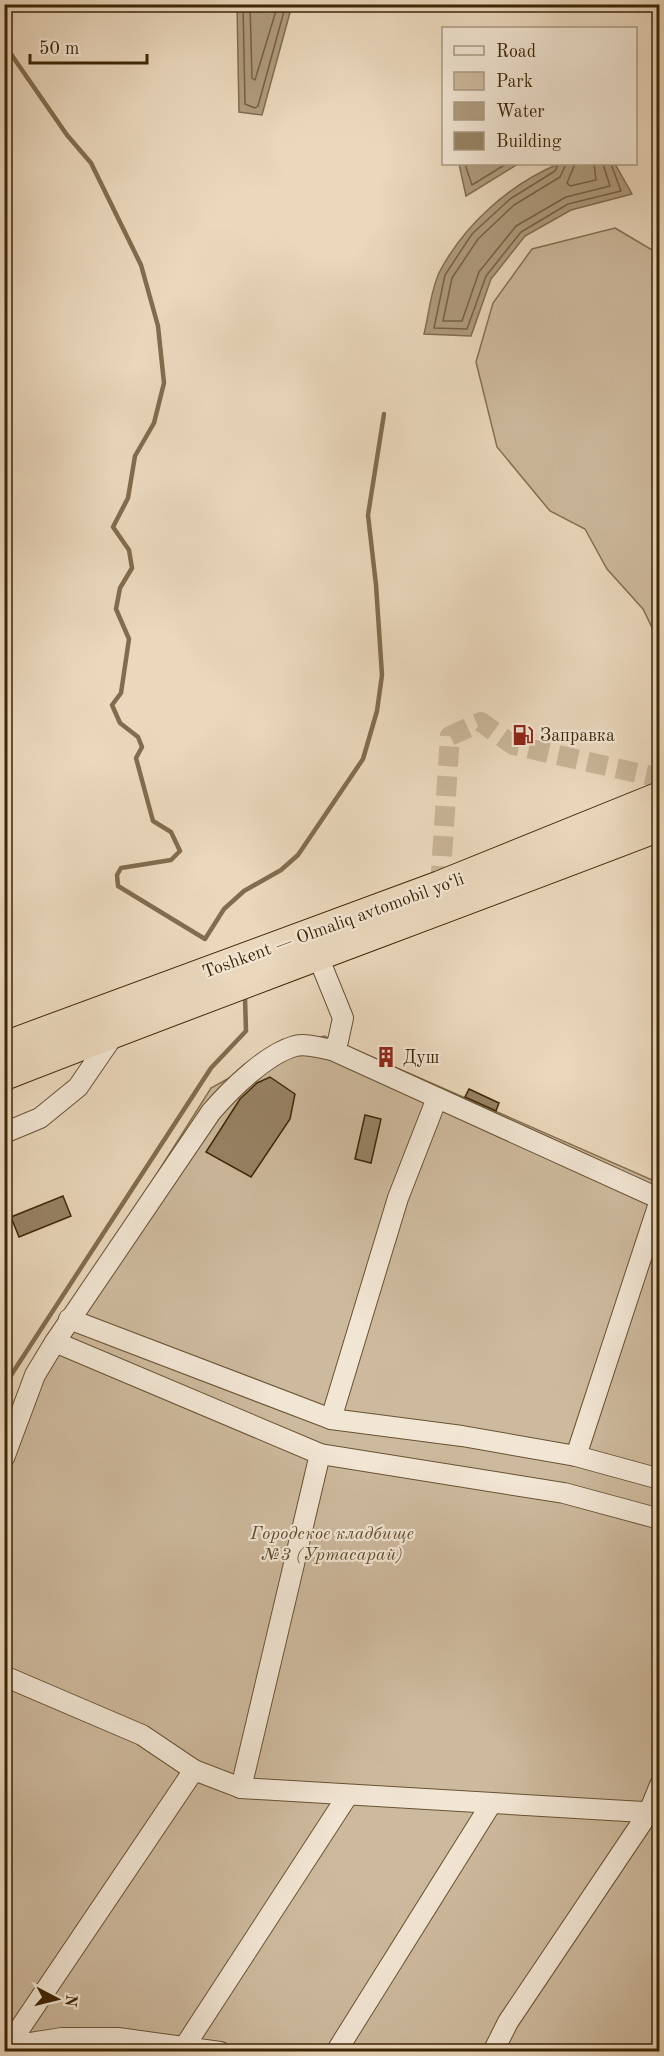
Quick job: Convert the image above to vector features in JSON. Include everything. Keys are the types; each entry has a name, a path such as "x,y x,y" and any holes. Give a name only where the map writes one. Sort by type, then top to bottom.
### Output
{"highway":[{"name":"Toshkent — Olmaliq avtomobil yo‘li","path":"4,1047 440,886 660,797"},
{"name":"Toshkent — Olmaliq avtomobil yo‘li","path":"4,1075 317,954 448,908 660,826"}],"lane":[{"path":"317,954 343,1018 338,1041 332,1050"},
{"path":"4,1133 40,1118 78,1087 115,1032"},
{"path":"4,1458 35,1375 69,1319 211,1112 238,1082 295,1046 332,1050 660,1200 576,1456"},
{"path":"331,1419 398,1198 437,1098"},
{"path":"69,1319 331,1419 462,1436 576,1456 660,1479"},
{"path":"55,1342 320,1454 564,1493 660,1519"},
{"path":"241,1788 320,1454"},
{"path":"4,1676 142,1735 194,1770 241,1788 654,1813"},
{"path":"6,2046 194,1770"},
{"path":"493,2052 508,2022 654,1813 660,1785"},
{"path":"183,2048 348,1795"},
{"path":"336,2052 491,1804"},
{"path":"6,2046 62,2038 107,2038 220,2052"}],"green space":[{"path":"615,228 652,250 659,249 659,642 643,609 607,569 585,529 550,511 497,447 476,362 493,303 532,249"},
{"name":"Городское кладбище №3 (Уртасарай)","path":"324,1036 659,1183 659,2051 5,2052 5,1447 127,1221 211,1088 278,1051"}],"water":[{"path":"237,5 292,5 262,115 239,112"},
{"path":"459,165 516,165 466,196"},
{"path":"556,165 616,165 632,194 571,210 525,236 491,279 471,336 424,334 437,278 462,237 490,208 522,183"}],"building":[{"path":"270,1077 295,1094 290,1119 251,1177 206,1152 240,1099 257,1083"},
{"path":"469,1089 499,1103 496,1111 465,1097"},
{"path":"365,1115 381,1119 371,1163 355,1159"},
{"path":"63,1196 71,1216 19,1237 11,1217"}],"waterway":[{"path":"4,44 67,135 91,163 141,265 158,326 164,383 154,423 135,456 128,498 113,527 129,550 132,568 120,588 116,609 129,639 121,693 112,705 120,723 138,737 142,747 136,758 153,821 171,832 180,851 171,860 121,868 117,875 118,886 205,939 224,909 244,891 281,870 298,855 363,759 377,711 382,675 376,585 368,515 384,414"},
{"path":"4,1386 211,1068 246,1031 245,998"}],"tunnel":[{"path":"440,886 450,736 481,722 513,745 660,778"}],"place":[{"name":"Заправка","path":"523,735"},
{"name":"Душ","path":"386,1057"}]}
